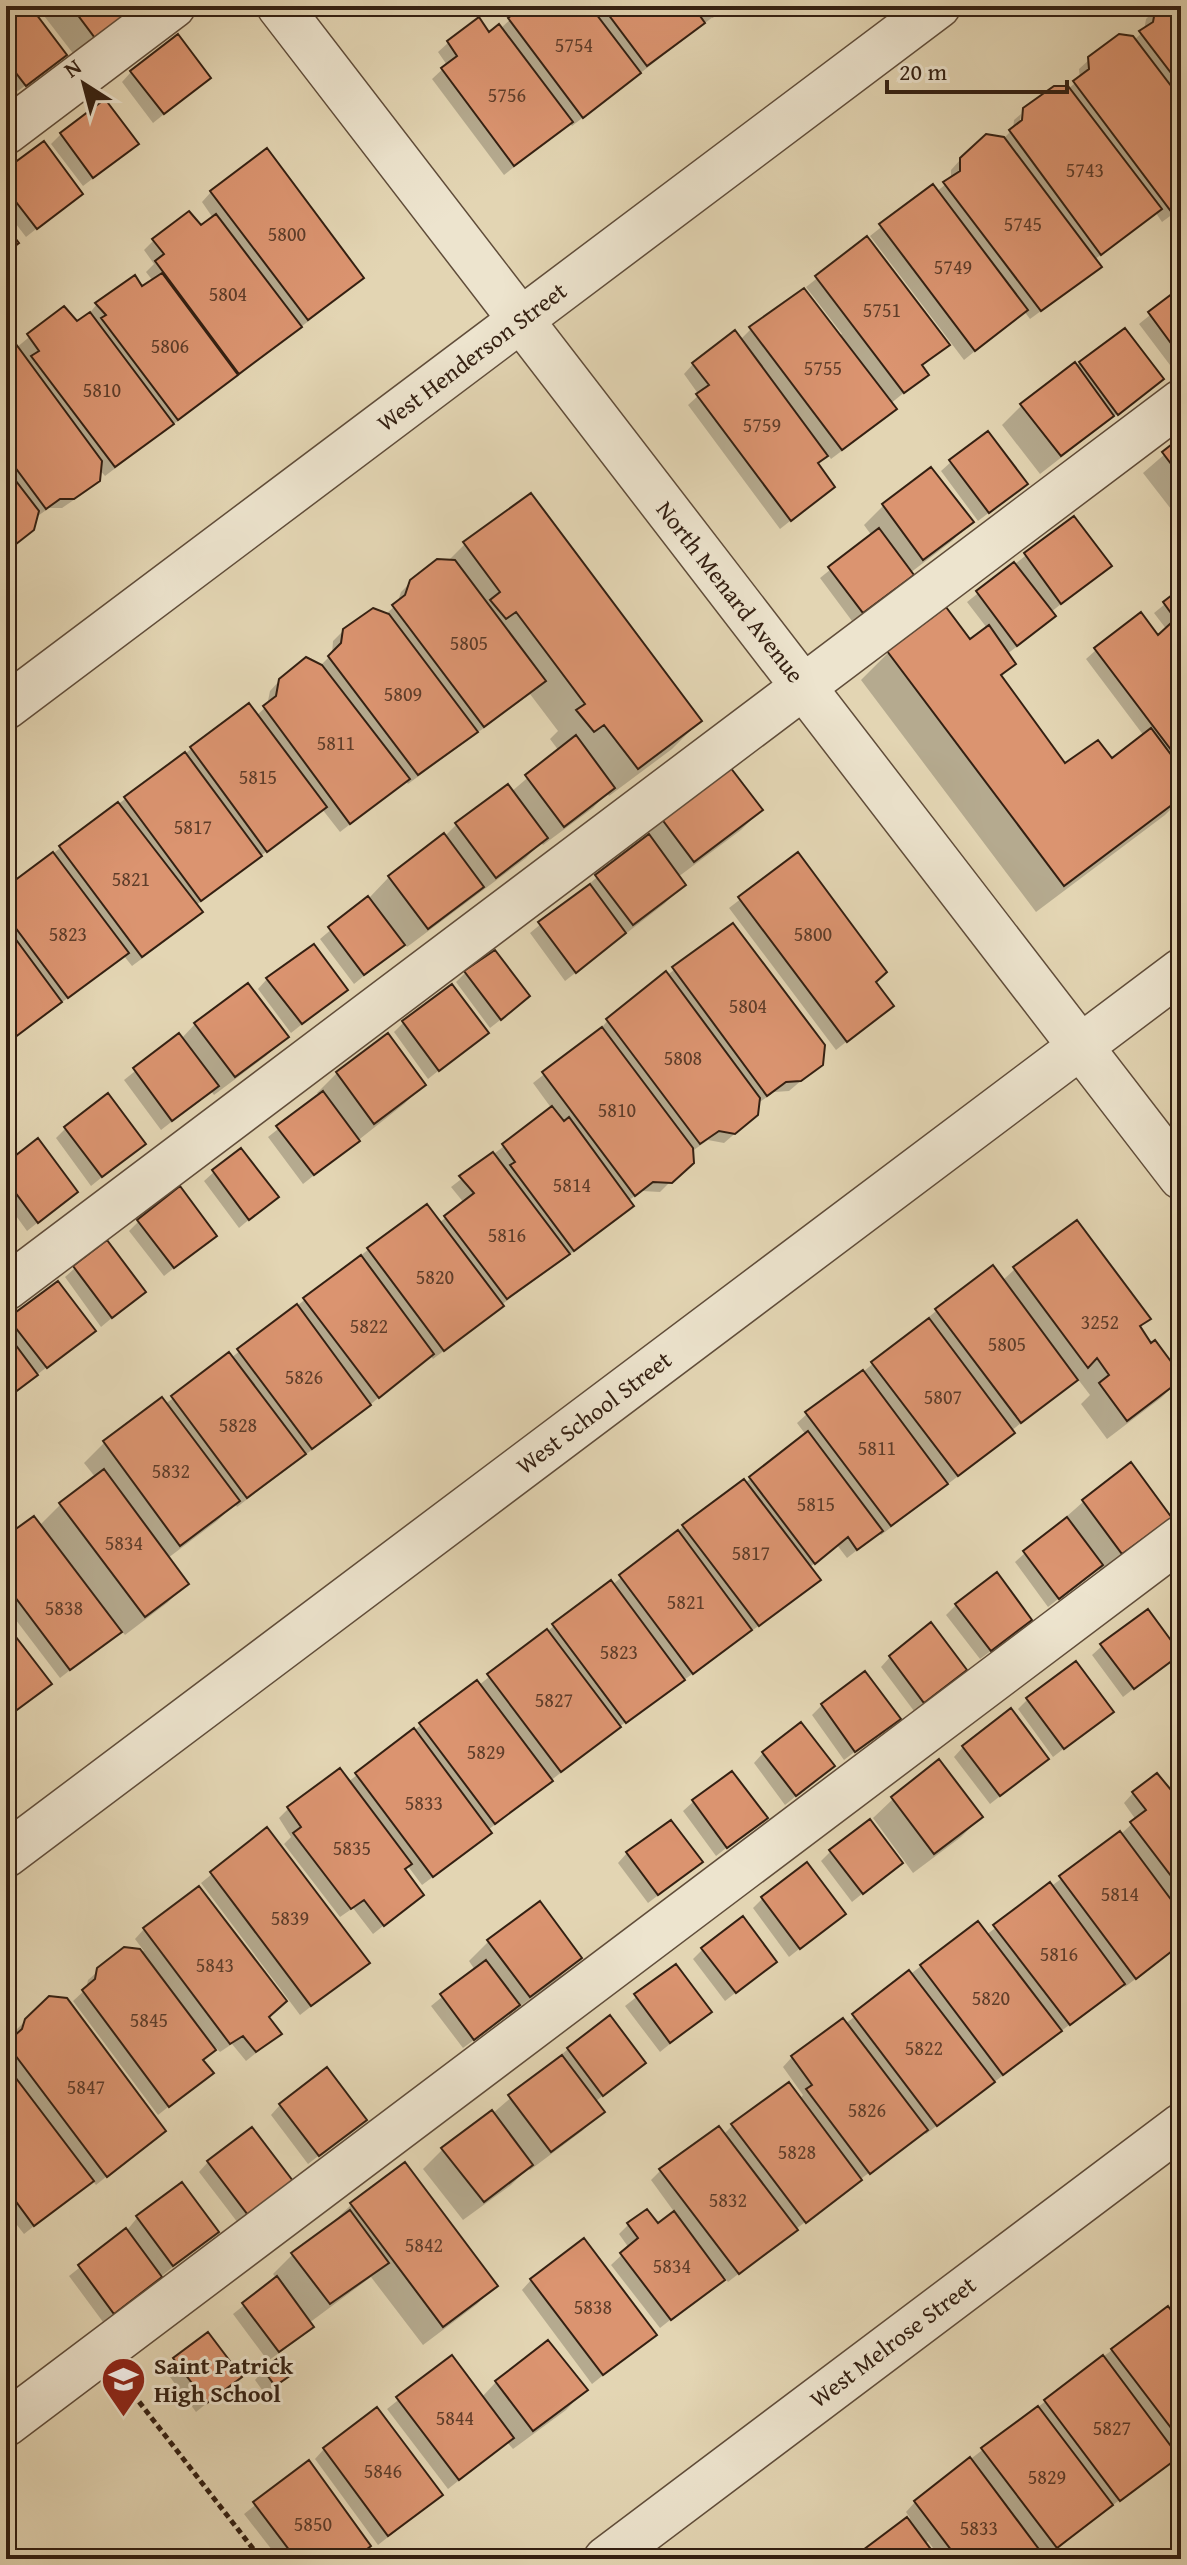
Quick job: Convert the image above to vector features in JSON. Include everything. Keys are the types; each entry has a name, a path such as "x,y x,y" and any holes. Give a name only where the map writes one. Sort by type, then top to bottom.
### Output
{"street":[{"path":"6,132 173,6"},
{"name":"North Menard Avenue","path":"279,6 1181,1177"},
{"name":"West Henderson Street","path":"6,707 938,6"},
{"path":"6,1288 1181,402"},
{"name":"West School Street","path":"6,1855 1181,971"},
{"path":"6,2424 1181,1538"},
{"name":"West Melrose Street","path":"606,2559 1181,2126"}],"path":[{"path":"101,2352 261,2559"}],"building":[{"path":"20,6 30,6 67,55 26,86 6,60 6,17"},
{"path":"71,6 138,6 95,38"},
{"path":"524,6 590,6 641,73 583,118 508,18"},
{"path":"602,6 693,6 705,23 647,66"},
{"path":"705,6 726,6 713,16"},
{"path":"1156,6 1181,6 1181,86 1139,31 1153,22"},
{"path":"479,17 489,32 499,24 573,122 514,166 441,68 457,56 447,41"},
{"path":"178,34 211,78 164,114 130,71"},
{"path":"1119,34 1133,36 1181,99 1181,208 1173,214 1073,81 1089,69 1088,57"},
{"path":"6,80 16,93 6,101"},
{"path":"1054,86 1068,86 1162,209 1101,255 1009,130 1022,120 1023,108"},
{"path":"105,99 139,144 93,178 60,133"},
{"path":"986,134 1004,137 1102,267 1041,311 943,182 960,171 960,158"},
{"path":"44,141 83,194 37,229 6,189 6,169"},
{"path":"267,148 364,278 308,320 210,191"},
{"path":"933,184 1028,310 975,351 879,224"},
{"path":"189,211 201,225 216,214 302,327 239,374 155,261 164,254 152,239"},
{"path":"6,226 19,243 6,253"},
{"path":"867,236 950,345 922,365 929,375 904,393 815,276"},
{"path":"162,273 238,375 178,420 101,318 106,315 95,303 135,275 142,286"},
{"path":"1181,287 1181,357 1148,312"},
{"path":"804,288 897,409 842,450 749,327"},
{"path":"64,306 77,321 90,312 174,424 115,467 31,356 39,351 27,334"},
{"path":"1125,328 1164,379 1118,415 1079,362"},
{"path":"735,330 828,456 818,463 835,487 791,521 696,394 709,385 692,363"},
{"path":"10,336 102,461 100,481 74,499 60,499 46,509 6,455 6,339"},
{"path":"1075,362 1114,416 1061,456 1020,404"},
{"path":"988,431 1028,484 989,513 949,460"},
{"path":"1181,437 1181,477 1162,452"},
{"path":"931,467 974,522 923,560 882,504"},
{"path":"6,468 39,511 34,530 11,548 6,548"},
{"path":"531,493 702,721 638,769 604,725 594,732 576,710 585,704 516,612 506,619 490,600 500,592 463,542"},
{"path":"1074,516 1112,566 1061,604 1024,553"},
{"path":"879,528 914,575 863,613 828,567"},
{"path":"437,559 455,560 546,681 484,727 392,605 405,595 410,580"},
{"path":"1014,562 1056,616 1017,646 976,591"},
{"path":"1181,588 1181,627 1163,602"},
{"path":"946,607 970,639 989,625 1016,664 1001,675 1065,763 1098,740 1112,758 1151,728 1181,768 1181,798 1064,886 887,651"},
{"path":"373,608 389,614 478,732 418,775 328,656 341,643 343,629"},
{"path":"1141,612 1158,635 1171,623 1181,636 1181,763 1094,648"},
{"path":"306,657 322,665 410,779 350,824 263,706 276,696 279,679"},
{"path":"249,703 327,807 267,852 190,747"},
{"path":"576,735 615,788 564,827 525,775"},
{"path":"185,752 262,856 201,901 124,797"},
{"path":"730,767 763,810 694,862 661,818"},
{"path":"508,784 548,838 496,878 455,823"},
{"path":"118,802 203,912 142,957 59,846"},
{"path":"444,833 484,887 428,929 388,876"},
{"path":"649,834 686,885 633,925 595,875"},
{"path":"53,852 129,953 68,998 6,915 6,887"},
{"path":"798,852 887,972 876,982 894,1006 847,1042 738,897"},
{"path":"590,884 626,933 576,973 538,922"},
{"path":"368,896 405,945 364,975 328,927"},
{"path":"733,923 825,1045 823,1065 801,1081 786,1082 767,1096 672,967"},
{"path":"6,926 62,1002 6,1044"},
{"path":"314,944 348,990 302,1024 266,978"},
{"path":"495,950 530,996 501,1020 464,971"},
{"path":"666,971 760,1098 758,1115 735,1134 719,1131 700,1144 606,1019"},
{"path":"248,983 289,1037 235,1077 194,1023"},
{"path":"452,984 489,1033 439,1071 402,1021"},
{"path":"602,1027 693,1148 694,1163 672,1183 653,1182 635,1196 542,1072"},
{"path":"179,1033 219,1086 172,1121 133,1068"},
{"path":"388,1033 426,1085 374,1124 336,1072"},
{"path":"323,1091 360,1141 314,1175 276,1126"},
{"path":"108,1093 146,1144 102,1177 64,1127"},
{"path":"552,1106 564,1121 569,1117 634,1206 574,1251 510,1165 515,1162 502,1144"},
{"path":"38,1138 78,1192 38,1223 6,1180 6,1163"},
{"path":"241,1148 279,1197 249,1220 212,1170"},
{"path":"493,1152 570,1254 507,1299 444,1216 474,1193 459,1176"},
{"path":"180,1186 217,1236 174,1268 137,1220"},
{"path":"427,1204 504,1306 444,1351 367,1248"},
{"path":"1077,1220 1151,1319 1140,1326 1151,1343 1155,1340 1181,1375 1181,1380 1127,1421 1099,1383 1109,1375 1097,1358 1088,1368 1013,1267"},
{"path":"107,1240 146,1292 112,1318 73,1266"},
{"path":"361,1255 434,1354 379,1398 303,1298"},
{"path":"993,1265 1078,1380 1021,1423 935,1309"},
{"path":"58,1281 96,1331 47,1368 8,1318"},
{"path":"297,1304 371,1405 312,1449 237,1349"},
{"path":"929,1318 1015,1433 958,1476 871,1362"},
{"path":"6,1332 38,1375 6,1399"},
{"path":"229,1352 306,1454 247,1498 171,1396"},
{"path":"863,1370 948,1484 891,1526 805,1412"},
{"path":"162,1397 240,1501 180,1546 103,1441"},
{"path":"808,1431 883,1531 857,1550 848,1537 815,1564 749,1477"},
{"path":"1131,1462 1172,1518 1122,1554 1082,1500"},
{"path":"104,1469 189,1584 145,1617 59,1503"},
{"path":"744,1479 821,1580 759,1626 682,1525"},
{"path":"34,1516 122,1632 70,1670 6,1585 6,1561 9,1559 6,1555 6,1536"},
{"path":"1067,1517 1103,1565 1059,1599 1023,1551"},
{"path":"678,1530 752,1630 693,1674 619,1575"},
{"path":"997,1572 1032,1620 991,1651 955,1604"},
{"path":"611,1580 685,1680 626,1723 552,1624"},
{"path":"1148,1609 1181,1654 1134,1689 1100,1644"},
{"path":"931,1622 967,1670 924,1703 889,1656"},
{"path":"6,1624 52,1684 6,1718"},
{"path":"547,1629 621,1727 561,1772 487,1674"},
{"path":"1076,1661 1114,1712 1064,1749 1026,1698"},
{"path":"865,1671 901,1719 855,1752 821,1704"},
{"path":"477,1680 553,1781 495,1824 419,1723"},
{"path":"1011,1708 1049,1759 1000,1796 962,1746"},
{"path":"801,1722 835,1766 796,1796 762,1752"},
{"path":"414,1728 492,1833 433,1877 355,1773"},
{"path":"939,1759 983,1817 934,1854 891,1797"},
{"path":"340,1768 412,1864 405,1869 424,1895 384,1926 364,1900 351,1909 293,1833 301,1827 287,1807"},
{"path":"732,1771 768,1818 727,1848 692,1800"},
{"path":"1157,1773 1171,1790 1181,1780 1181,1889 1130,1822 1146,1810 1132,1792"},
{"path":"870,1819 903,1863 863,1894 829,1850"},
{"path":"671,1820 703,1862 658,1895 626,1852"},
{"path":"267,1827 370,1963 311,2006 210,1872"},
{"path":"1120,1831 1181,1913 1181,1944 1136,1979 1059,1876"},
{"path":"807,1862 846,1914 800,1949 761,1897"},
{"path":"1050,1882 1125,1984 1070,2025 993,1925"},
{"path":"199,1886 287,2001 269,2017 282,2034 256,2052 243,2036 230,2044 143,1928"},
{"path":"540,1901 582,1958 530,1997 487,1940"},
{"path":"743,1916 777,1962 736,1993 701,1948"},
{"path":"978,1921 1062,2031 1003,2075 920,1965"},
{"path":"124,1947 140,1949 216,2050 203,2060 214,2073 169,2107 82,1990 95,1979 97,1968"},
{"path":"486,1960 520,2005 474,2040 440,1994"},
{"path":"676,1964 712,2012 670,2043 634,1994"},
{"path":"909,1970 995,2082 937,2126 852,2014"},
{"path":"49,1996 67,1998 166,2131 107,2177 6,2043"},
{"path":"610,2015 646,2063 603,2096 567,2048"},
{"path":"843,2018 928,2130 870,2174 806,2089 812,2085 791,2056"},
{"path":"562,2055 605,2112 551,2152 508,2095"},
{"path":"6,2065 94,2181 34,2226 6,2188"},
{"path":"327,2067 367,2120 319,2156 279,2104"},
{"path":"789,2082 862,2180 806,2223 731,2124"},
{"path":"492,2110 533,2165 484,2202 441,2148"},
{"path":"719,2126 798,2230 739,2274 659,2169"},
{"path":"252,2127 293,2181 248,2215 207,2161"},
{"path":"405,2162 498,2286 443,2327 350,2203"},
{"path":"182,2182 219,2232 173,2266 136,2216"},
{"path":"647,2209 658,2223 674,2211 725,2280 671,2320 620,2253 638,2238 627,2223"},
{"path":"350,2210 389,2263 330,2304 291,2253"},
{"path":"126,2228 162,2277 114,2314 78,2265"},
{"path":"584,2238 657,2335 603,2375 530,2279"},
{"path":"277,2276 314,2327 279,2352 242,2303"},
{"path":"1168,2306 1181,2324 1181,2441 1111,2349"},
{"path":"208,2332 242,2377 207,2403 173,2358"},
{"path":"548,2340 588,2390 533,2431 495,2381"},
{"path":"452,2355 514,2438 459,2480 396,2397"},
{"path":"1103,2355 1179,2457 1120,2501 1044,2400"},
{"path":"281,2356 294,2373 275,2386 263,2369"},
{"path":"6,2373 19,2390 6,2400"},
{"path":"1038,2406 1113,2505 1057,2548 981,2448"},
{"path":"377,2407 443,2495 388,2536 323,2448"},
{"path":"970,2457 1044,2556 1040,2559 958,2559 914,2501"},
{"path":"309,2460 371,2546 354,2559 296,2559 253,2502"},
{"path":"907,2517 938,2559 857,2559 855,2556"}],"place":[{"name":"Saint Patrick High School","path":"123,2419"}]}
